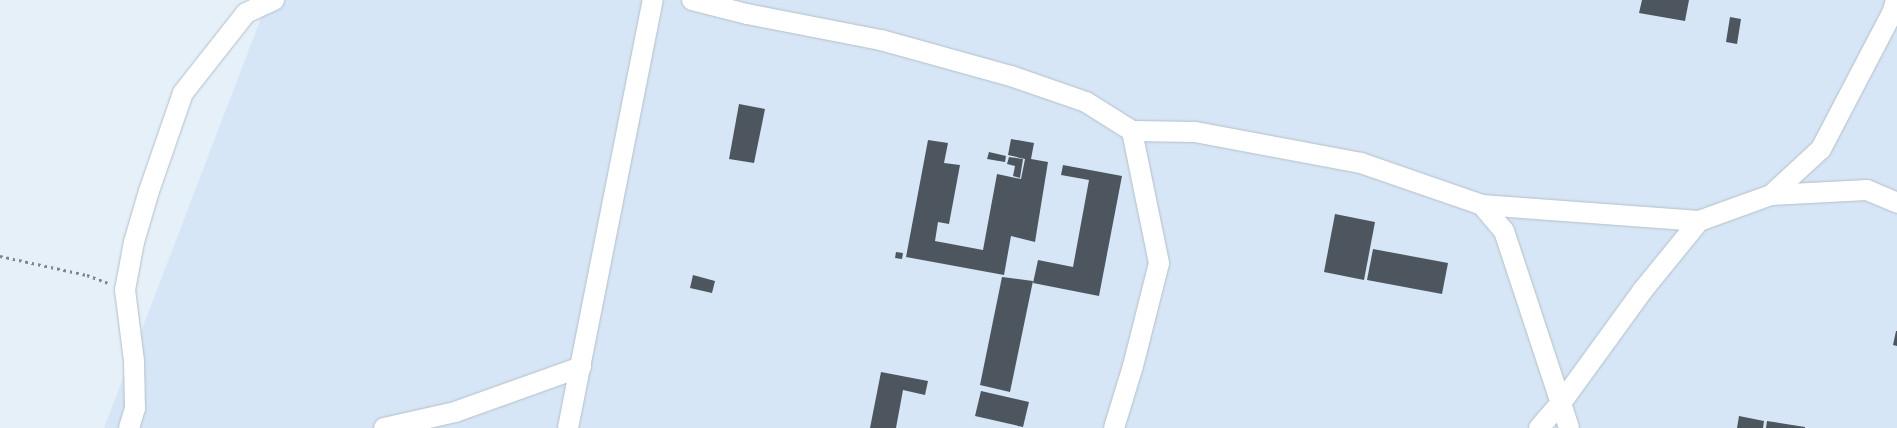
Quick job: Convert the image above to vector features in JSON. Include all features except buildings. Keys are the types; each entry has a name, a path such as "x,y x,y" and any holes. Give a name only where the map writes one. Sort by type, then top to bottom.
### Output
{"street":[{"path":"129,428 135,408 134,361 125,290 139,225 183,93 253,7 274,0"},
{"path":"568,428 653,0"},
{"path":"692,0 747,14 882,40 1011,76 1086,102 1132,131 1195,132 1361,163 1482,205 1699,221 1771,196 1866,190 1897,203"},
{"path":"1771,196 1821,150 1893,11 1896,0"},
{"path":"1114,428 1133,366 1159,263 1132,131"},
{"path":"1482,205 1504,231 1569,428"},
{"path":"1539,428 1561,403 1643,290 1699,221"},
{"path":"384,428 455,412 581,367"}],"path":[{"path":"0,256 87,275 125,290"}],"shaded area":[{"path":"268,0 1897,0 1897,428 104,428"}]}
